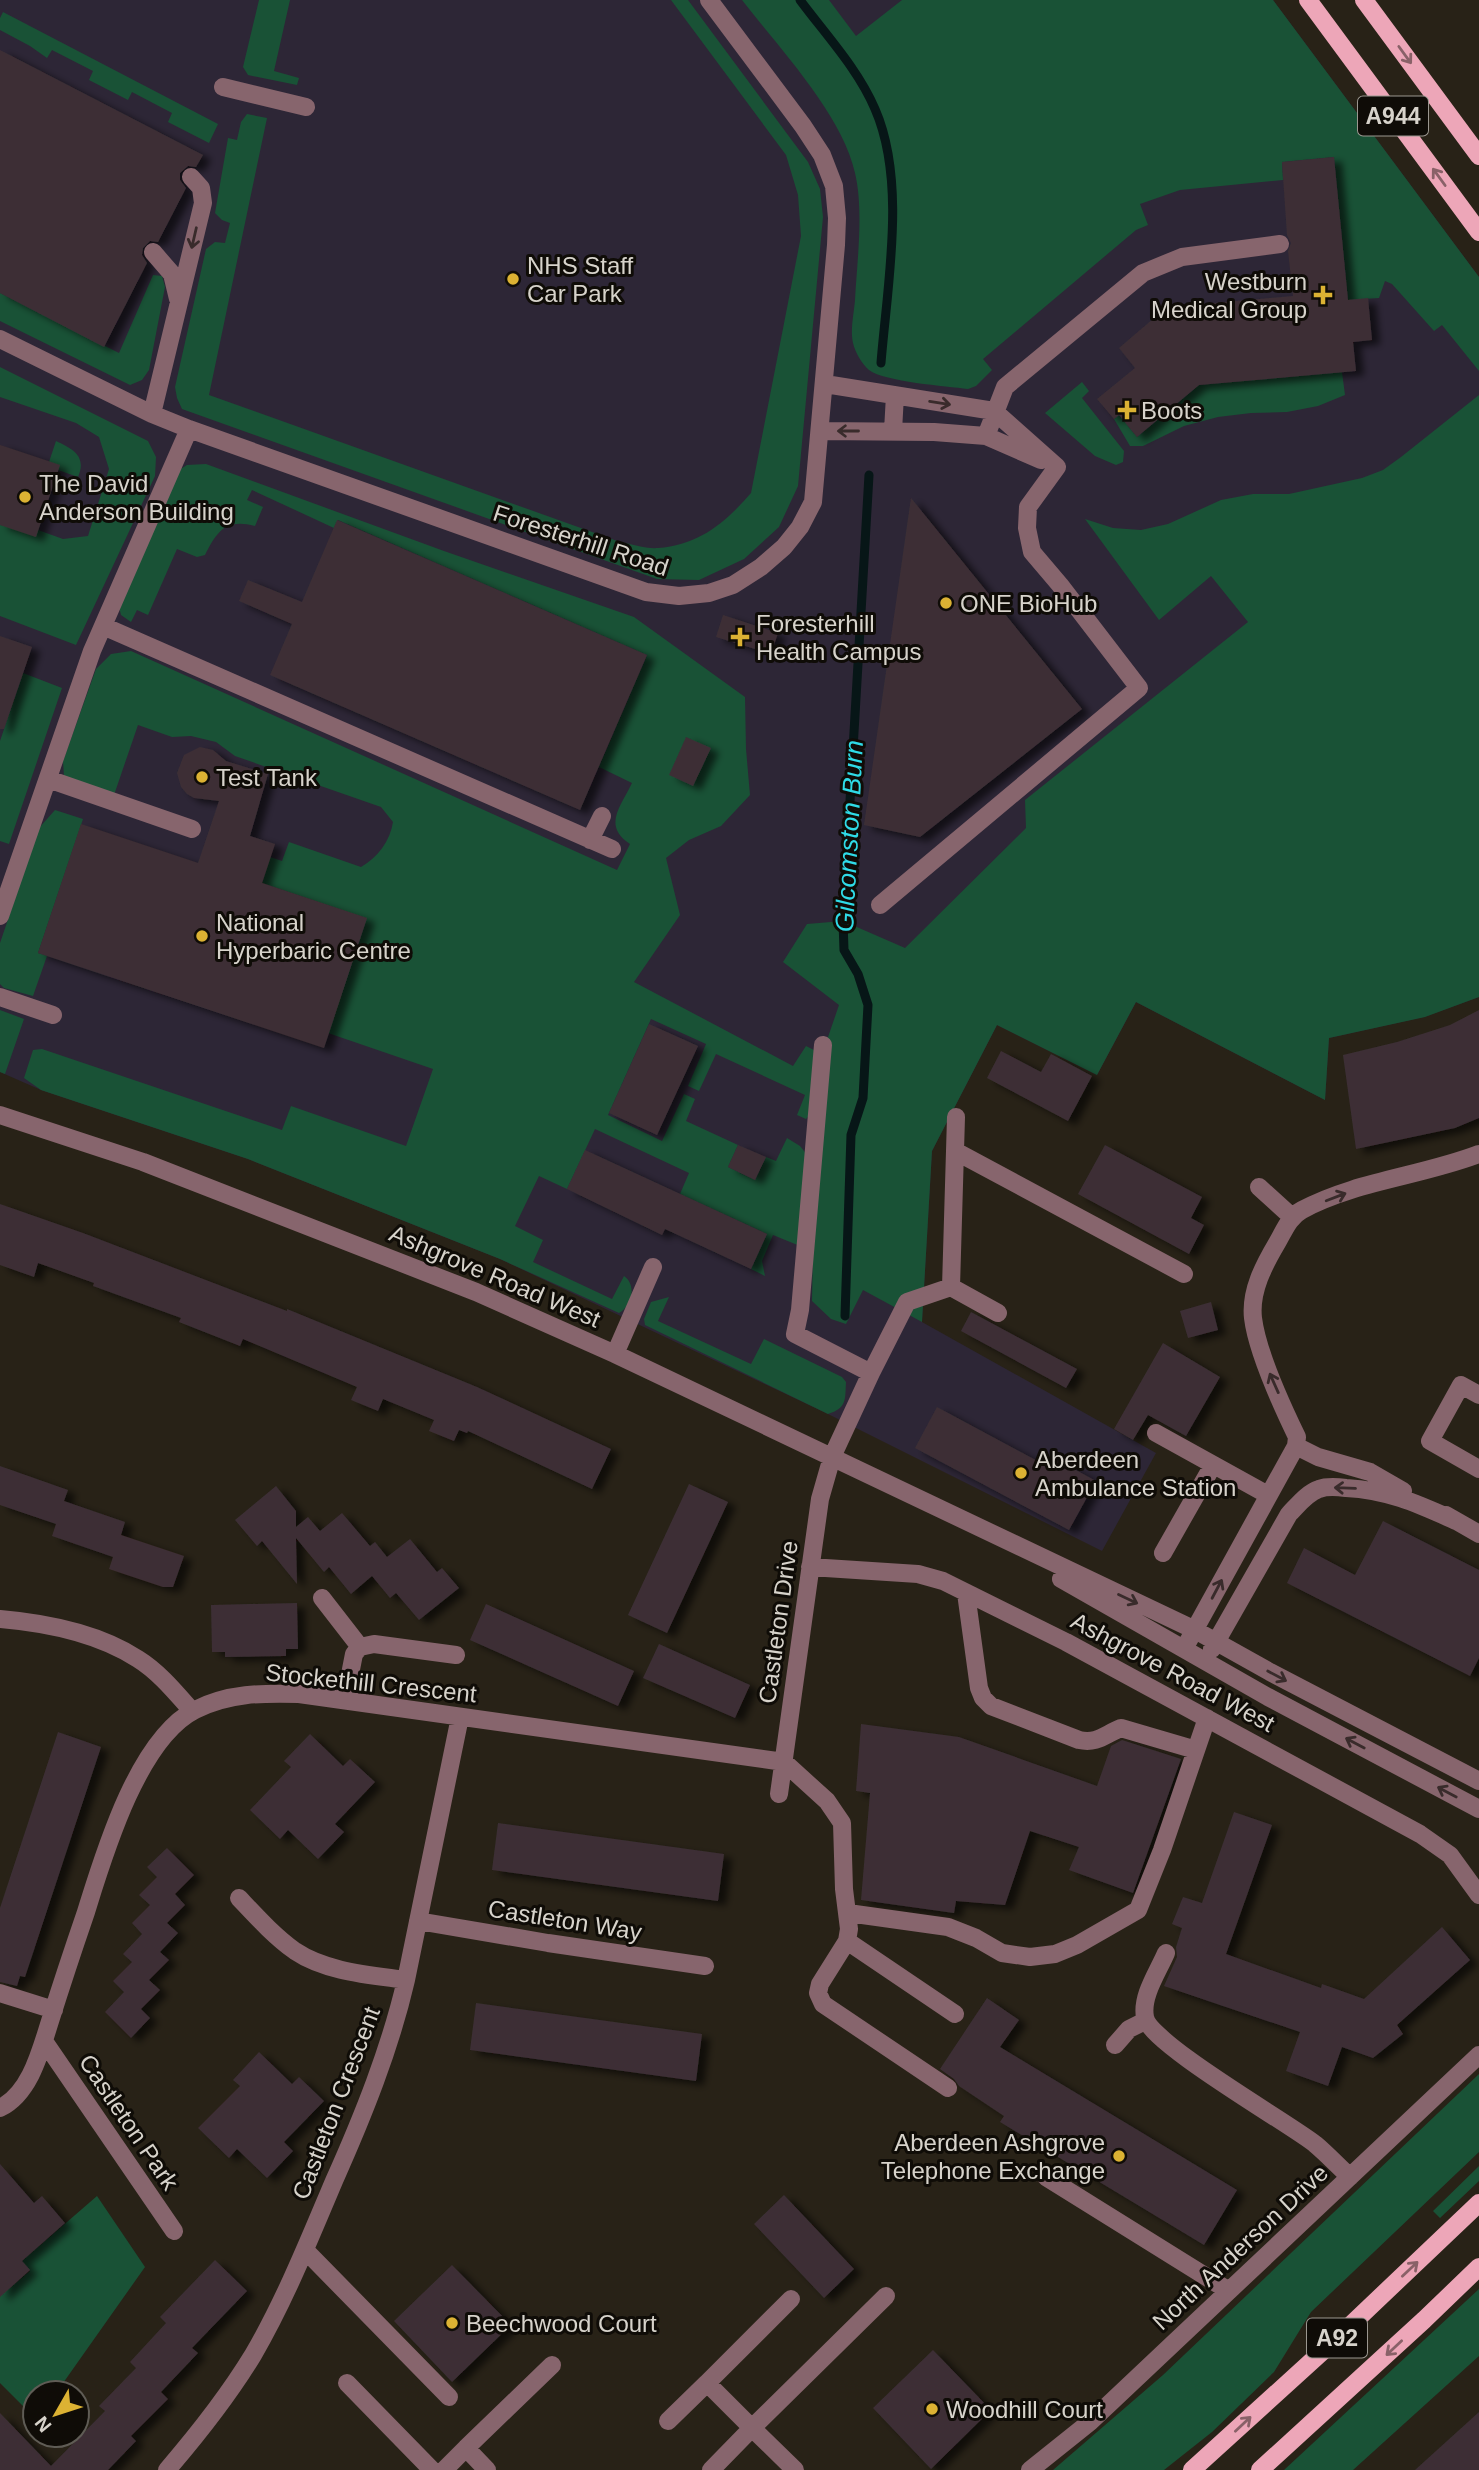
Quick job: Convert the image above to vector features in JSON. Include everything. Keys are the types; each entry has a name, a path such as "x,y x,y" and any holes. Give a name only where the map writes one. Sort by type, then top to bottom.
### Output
{"main road":[{"name":"A944","path":"1308,0 1479,232"},
{"name":"A944","path":"1364,0 1479,156"},
{"name":"A92","path":"1192,2470 1479,2203"},
{"name":"A92","path":"1260,2470 1479,2267"}],"street":[{"name":"Foresterhill Road","path":"0,339 152,414 189,429 646,592 679,596 709,593 733,585 761,567 784,547 800,527 813,502 837,218 834,186 822,155 709,0"},
{"path":"223,87 306,107"},
{"path":"152,414 203,202 201,188 191,177"},
{"path":"986,436 1005,387 1143,273 1182,257 1280,244"},
{"path":"153,251 172,274 179,302"},
{"path":"825,384 994,411 1057,467"},
{"path":"893,431 895,395"},
{"path":"0,916 92,651 189,429"},
{"path":"820,431 934,432 986,436 1057,467"},
{"path":"880,905 1139,688 1032,552 1027,528 1028,506 1057,467"},
{"path":"103,626 612,849"},
{"path":"48,779 192,829"},
{"path":"590,840 602,816"},
{"path":"0,997 53,1015"},
{"path":"823,1045 804,1269 795,1334 871,1373"},
{"name":"Ashgrove Road West","path":"0,1115 143,1162 310,1225 476,1292 615,1354 1195,1630 1269,1672 1479,1781"},
{"path":"956,1117 951,1287 998,1313"},
{"path":"955,1151 1184,1274"},
{"path":"1457,1521 1419,1504 1374,1490 1339,1487 1318,1489 1289,1514 1211,1650 1191,1653 1195,1630 1296,1446 1297,1437 1266,1366 1252,1317 1257,1282 1292,1217 1303,1209 1362,1187 1447,1166 1479,1154"},
{"path":"1259,1187 1292,1217"},
{"path":"615,1354 653,1267"},
{"name":"Castleton Drive","path":"779,1794 820,1499 832,1458 907,1303 951,1287"},
{"path":"1479,1395 1461,1385 1430,1441 1479,1469"},
{"path":"1156,1433 1268,1494"},
{"path":"1296,1446 1318,1457 1370,1472 1479,1534"},
{"path":"1163,1553 1213,1465"},
{"name":"Ashgrove Road West","path":"955,1517 1268,1697 1479,1809"},
{"name":"Ashgrove Road West","path":"810,1567 918,1574 943,1581 966,1592 1066,1642 1420,1834 1450,1855 1479,1895"},
{"path":"966,1592 979,1688 983,1698 991,1706 1079,1741 1100,1740 1121,1728 1196,1750"},
{"path":"322,1598 360,1647"},
{"path":"0,1619 69,1630 114,1646 139,1659 158,1674 192,1711"},
{"path":"345,1700 354,1654 360,1647 374,1644 456,1655"},
{"name":"Stockethill Crescent","path":"0,2108 20,2092 44,2041 99,1869 128,1793 149,1757 169,1732 192,1711 223,1698 255,1693 299,1694 783,1762"},
{"name":"Castleton Crescent","path":"167,2470 219,2405 252,2357 275,2314 305,2250 379,2071 407,1980 460,1717"},
{"path":"848,1913 947,1927 976,1938 1002,1953 1030,1958 1055,1954 1077,1945 1138,1910 1208,1718"},
{"path":"783,1762 827,1801 842,1823 844,1889 849,1928 847,1941 821,1984 818,1993 823,2004 948,2088"},
{"path":"239,1898 296,1952 319,1962 359,1973 407,1980"},
{"name":"Castleton Way","path":"418,1921 705,1966"},
{"path":"847,1941 955,2014"},
{"path":"1166,1953 1144,2003 1145,2021 1182,2056 1314,2144 1350,2177"},
{"path":"0,1993 54,2010"},
{"path":"1115,2045 1129,2029 1145,2021"},
{"name":"Castleton Park","path":"44,2041 174,2231"},
{"name":"North Anderson Drive","path":"1030,2470 1090,2422 1479,2055"},
{"path":"1046,2177 1229,2291"},
{"path":"305,2250 449,2397"},
{"path":"711,2470 886,2296"},
{"path":"668,2421 791,2299"},
{"path":"444,2470 552,2364"},
{"path":"347,2383 432,2470"},
{"path":"707,2383 795,2470"},
{"path":"466,2448 487,2470"}],"shaded area":[{"name":"Foresterhill Health Campus","path":"0,0 1273,0 1479,277 1479,997 1424,1017 1329,1038 1325,1100 1136,1002 1097,1075 997,1025 932,1151 922,1322 1156,1453 1102,1551 828,1414 500,1259 248,1159 41,1090 0,1072"}],"green space":[{"path":"259,0 290,0 274,71 299,78 297,85 248,75 243,67"},
{"path":"671,0 688,0 808,162 820,189 823,217 798,486 779,527 744,559 699,580 657,579 182,409 175,387 206,249 215,242 225,243 230,223 215,213 228,138 237,140 241,122 247,114 267,118 209,395 620,542 649,548 673,546 699,537 721,523 751,493 801,236 798,195 786,155"},
{"path":"742,0 829,0 856,36 902,0 1273,0 1479,277 1479,371 1442,325 1434,331 1392,284 1385,281 1379,298 1348,300 1334,157 1282,162 1283,180 1180,190 1140,204 1148,225 1136,230 983,359 992,370 976,386 968,389 931,385 888,378 869,370 855,350 852,338 859,220 858,188 848,151 808,82"},
{"path":"3,12 218,124 209,143 168,122 172,113 132,92 128,100 89,80 93,71 52,50 47,58 0,30"},
{"path":"153,275 162,276 165,287 149,370 142,380 130,385 0,321 0,293 119,353"},
{"path":"0,367 148,441 156,457 155,476 76,645 0,616 0,525 38,530 63,539 88,536 109,469 99,437 76,423 0,397"},
{"path":"1342,372 1345,395 1318,406 1287,412 1218,417 1184,426 1143,446 1130,446 1114,419 1119,415 1137,437 1199,385"},
{"path":"1082,382 1089,391 1082,398 1124,451 1123,462 1116,465 1095,456 1045,413"},
{"path":"1479,395 1479,997 1425,1017 1329,1038 1325,1100 1136,1002 1097,1075 997,1025 932,1151 922,1322 863,1290 846,1324 831,1319 812,1301 813,1244 827,1040 839,1005 783,962 807,924 843,921 905,948 1026,828 1025,800 1248,622 1211,576 1159,620 1085,519 1113,528 1141,530 1168,524 1221,500 1253,494 1289,494 1362,478 1383,470"},
{"path":"56,441 77,454 81,464 78,477 58,470 49,462"},
{"path":"206,464 634,617 745,697 750,795 721,826 689,840 666,858 680,915 634,982 793,1066 806,1046 814,1050 813,1111 806,1119 797,1115 805,1095 716,1054 699,1091 688,1086 706,1044 651,1019 608,1115 662,1141 684,1094 695,1099 686,1121 738,1145 728,1167 755,1180 766,1157 776,1161 787,1138 800,1146 808,1156 800,1246 773,1235 762,1261 765,1276 751,1269 767,1234 680,1194 689,1173 595,1129 567,1189 539,1176 515,1226 543,1240 533,1262 612,1299 624,1276 632,1290 630,1301 619,1313 500,1259 248,1159 41,1090 24,1078 33,1050 42,1049 282,1130 291,1106 406,1146 433,1069 328,1033 366,918 262,883 270,857 282,861 289,842 361,867 382,848 393,822 381,807 235,756 216,742 191,736 172,737 138,725 114,795 64,776 63,761 96,669 111,654 131,651 617,870 630,844 617,830 615,823 616,815 632,783 599,767 647,655 338,520 334,528 252,490 247,500 263,507 255,526 237,524 224,528 205,555 197,557 177,549 148,615 137,610 131,622 121,615 118,603 176,472 187,465"},
{"path":"23,673 62,688 9,844 0,841 0,741"},
{"path":"55,810 83,819 38,953 47,956 33,996 4,988 0,984 0,943 39,828"},
{"path":"0,1010 24,1019 5,1074 0,1072"},
{"path":"669,1297 658,1321 751,1364 764,1339 842,1377 846,1382 842,1406 828,1414 645,1325 644,1319 651,1302"},
{"path":"1479,2074 1479,2152 1311,2312 1274,2372 1212,2432 1164,2470 1053,2470 1163,2375"},
{"path":"1479,2166 1479,2181 1440,2218 1433,2211"},
{"path":"97,2196 145,2267 66,2379 21,2379 21,2404 0,2383 0,2289 4,2293 30,2271 22,2261"},
{"path":"1479,2289 1479,2356 1353,2470 1284,2470"}],"building":[{"path":"0,50 203,155 196,167 188,166 180,173 180,180 186,188 158,242 150,241 143,248 142,255 147,263 104,347 0,293"},
{"path":"1334,157 1348,300 1368,298 1372,340 1353,342 1356,371 1199,385 1137,437 1119,415 1114,419 1097,399 1135,368 1119,348 1167,307 1293,296 1288,251 1291,243 1287,235 1282,162"},
{"name":"The David Anderson Building","path":"0,445 60,465 36,537 0,525"},
{"name":"ONE BioHub","path":"911,498 1082,709 920,837 864,825"},
{"path":"337,520 647,655 580,810 270,675 292,624 239,601 248,580 302,602"},
{"path":"723,615 778,633 771,654 716,637"},
{"path":"0,636 32,647 4,729 0,729"},
{"path":"686,737 711,748 693,786 669,775"},
{"name":"National Hyperbaric Centre","path":"200,747 213,750 226,761 268,774 250,836 275,844 262,883 367,918 324,1048 38,953 81,824 198,863 219,801 194,798 187,794 181,787 177,773 184,755"},
{"path":"1479,1010 1479,1118 1455,1128 1356,1149 1343,1055 1450,1025"},
{"path":"649,1024 698,1046 657,1135 609,1113"},
{"path":"1001,1051 1041,1072 1051,1054 1092,1076 1068,1121 987,1078"},
{"path":"738,1145 766,1157 755,1180 728,1167"},
{"path":"1105,1145 1202,1197 1191,1218 1204,1225 1189,1254 1078,1194"},
{"path":"585,1150 767,1234 751,1269 665,1229 662,1235 567,1189"},
{"path":"0,1204 287,1309 477,1387 611,1449 592,1489 468,1431 459,1430 454,1441 429,1431 434,1420 383,1399 378,1411 351,1400 357,1387 243,1339 240,1346 179,1322 181,1318 38,1263 34,1277 0,1265"},
{"path":"1211,1302 1218,1330 1188,1338 1180,1311"},
{"path":"971,1312 1077,1369 1066,1388 961,1331"},
{"path":"1163,1343 1220,1377 1186,1436 1148,1415 1133,1440 1114,1429"},
{"name":"Aberdeen Ambulance Station","path":"937,1407 1045,1465 1050,1456 1096,1481 1069,1530 915,1448"},
{"path":"0,1466 68,1490 64,1501 125,1522 121,1535 184,1556 173,1587 163,1587 109,1569 113,1557 52,1536 56,1524 0,1505"},
{"path":"689,1484 728,1502 667,1633 628,1615"},
{"path":"276,1486 296,1511 296,1527 308,1517 320,1531 342,1513 370,1546 375,1542 387,1557 410,1539 437,1572 442,1568 459,1588 419,1620 396,1593 390,1598 372,1576 351,1594 329,1567 324,1572 296,1538 297,1584 262,1541 257,1546 235,1520"},
{"path":"1383,1521 1479,1570 1479,1658 1470,1676 1287,1583 1304,1548 1355,1575"},
{"path":"297,1603 298,1649 286,1649 286,1656 225,1657 225,1652 212,1652 211,1605"},
{"path":"486,1604 634,1671 618,1706 470,1640"},
{"path":"659,1644 750,1685 735,1718 643,1678"},
{"path":"861,1724 959,1737 1097,1786 1111,1746 1122,1740 1181,1759 1133,1893 1069,1870 1079,1847 1030,1831 1005,1905 956,1901 954,1913 861,1900 870,1793 856,1791"},
{"path":"58,1732 101,1747 25,1977 20,1976 17,1986 0,1982 0,1908"},
{"path":"310,1734 343,1766 350,1759 375,1782 335,1824 344,1832 318,1859 288,1830 280,1839 250,1810 291,1767 284,1761"},
{"path":"1234,1812 1272,1825 1226,1954 1321,1988 1322,1984 1364,1999 1442,1927 1470,1960 1397,2025 1403,2034 1373,2058 1342,2047 1328,2086 1286,2071 1300,2032 1164,1986 1177,1957 1176,1947 1182,1928 1172,1924 1183,1897 1202,1903"},
{"path":"498,1823 724,1854 718,1901 492,1870"},
{"path":"167,1848 194,1875 175,1894 185,1905 167,1923 178,1933 160,1952 169,1960 149,1980 160,1990 141,2009 150,2018 131,2038 105,2012 124,1992 113,1981 132,1962 123,1954 142,1934 132,1923 150,1905 139,1895 157,1877 147,1867"},
{"name":"Aberdeen Ashgrove Telephone Exchange","path":"987,1998 1019,2020 1000,2047 1237,2190 1204,2245 1000,2122 1004,2116 959,2086 940,2069"},
{"path":"476,2003 702,2034 696,2081 470,2050"},
{"path":"259,2052 292,2084 299,2077 324,2101 284,2142 293,2151 267,2178 237,2149 229,2158 198,2128 240,2086 233,2080"},
{"path":"0,2164 34,2203 42,2196 65,2223 22,2261 30,2270 0,2297"},
{"path":"784,2195 854,2269 824,2298 754,2224"},
{"path":"215,2260 247,2291 192,2348 198,2353 161,2392 168,2399 131,2436 136,2441 108,2470 0,2470 0,2413 21,2435 21,2449 35,2449 51,2466 68,2449 91,2449 91,2425 105,2411 99,2406 136,2368 130,2362 166,2323 160,2317"},
{"name":"Beechwood Court","path":"452,2265 511,2325 452,2382 394,2321"},
{"name":"Woodhill Court","path":"933,2350 991,2410 931,2469 873,2408"},
{"path":"1479,2412 1479,2470 1415,2470"}],"waterway":[{"name":"Gilcomston Burn","path":"800,0 860,80 875,109 885,138 893,201 881,363"},
{"name":"Gilcomston Burn","path":"845,1316 851,1135 863,1098 868,1005 858,974 844,950 843,921 869,475"}],"place":[{"name":"NHS Staff Car Park","path":"513,279"},
{"name":"Westburn Medical Group","path":"1323,295"},
{"name":"Boots","path":"1127,410"},
{"name":"The David Anderson Building","path":"25,497"},
{"name":"ONE BioHub","path":"946,603"},
{"name":"Foresterhill Health Campus","path":"740,637"},
{"name":"Test Tank","path":"202,777"},
{"name":"National Hyperbaric Centre","path":"202,936"},
{"name":"Aberdeen Ambulance Station","path":"1021,1473"},
{"name":"Aberdeen Ashgrove Telephone Exchange","path":"1119,2156"},
{"name":"Beechwood Court","path":"452,2323"},
{"name":"Woodhill Court","path":"932,2409"}]}
